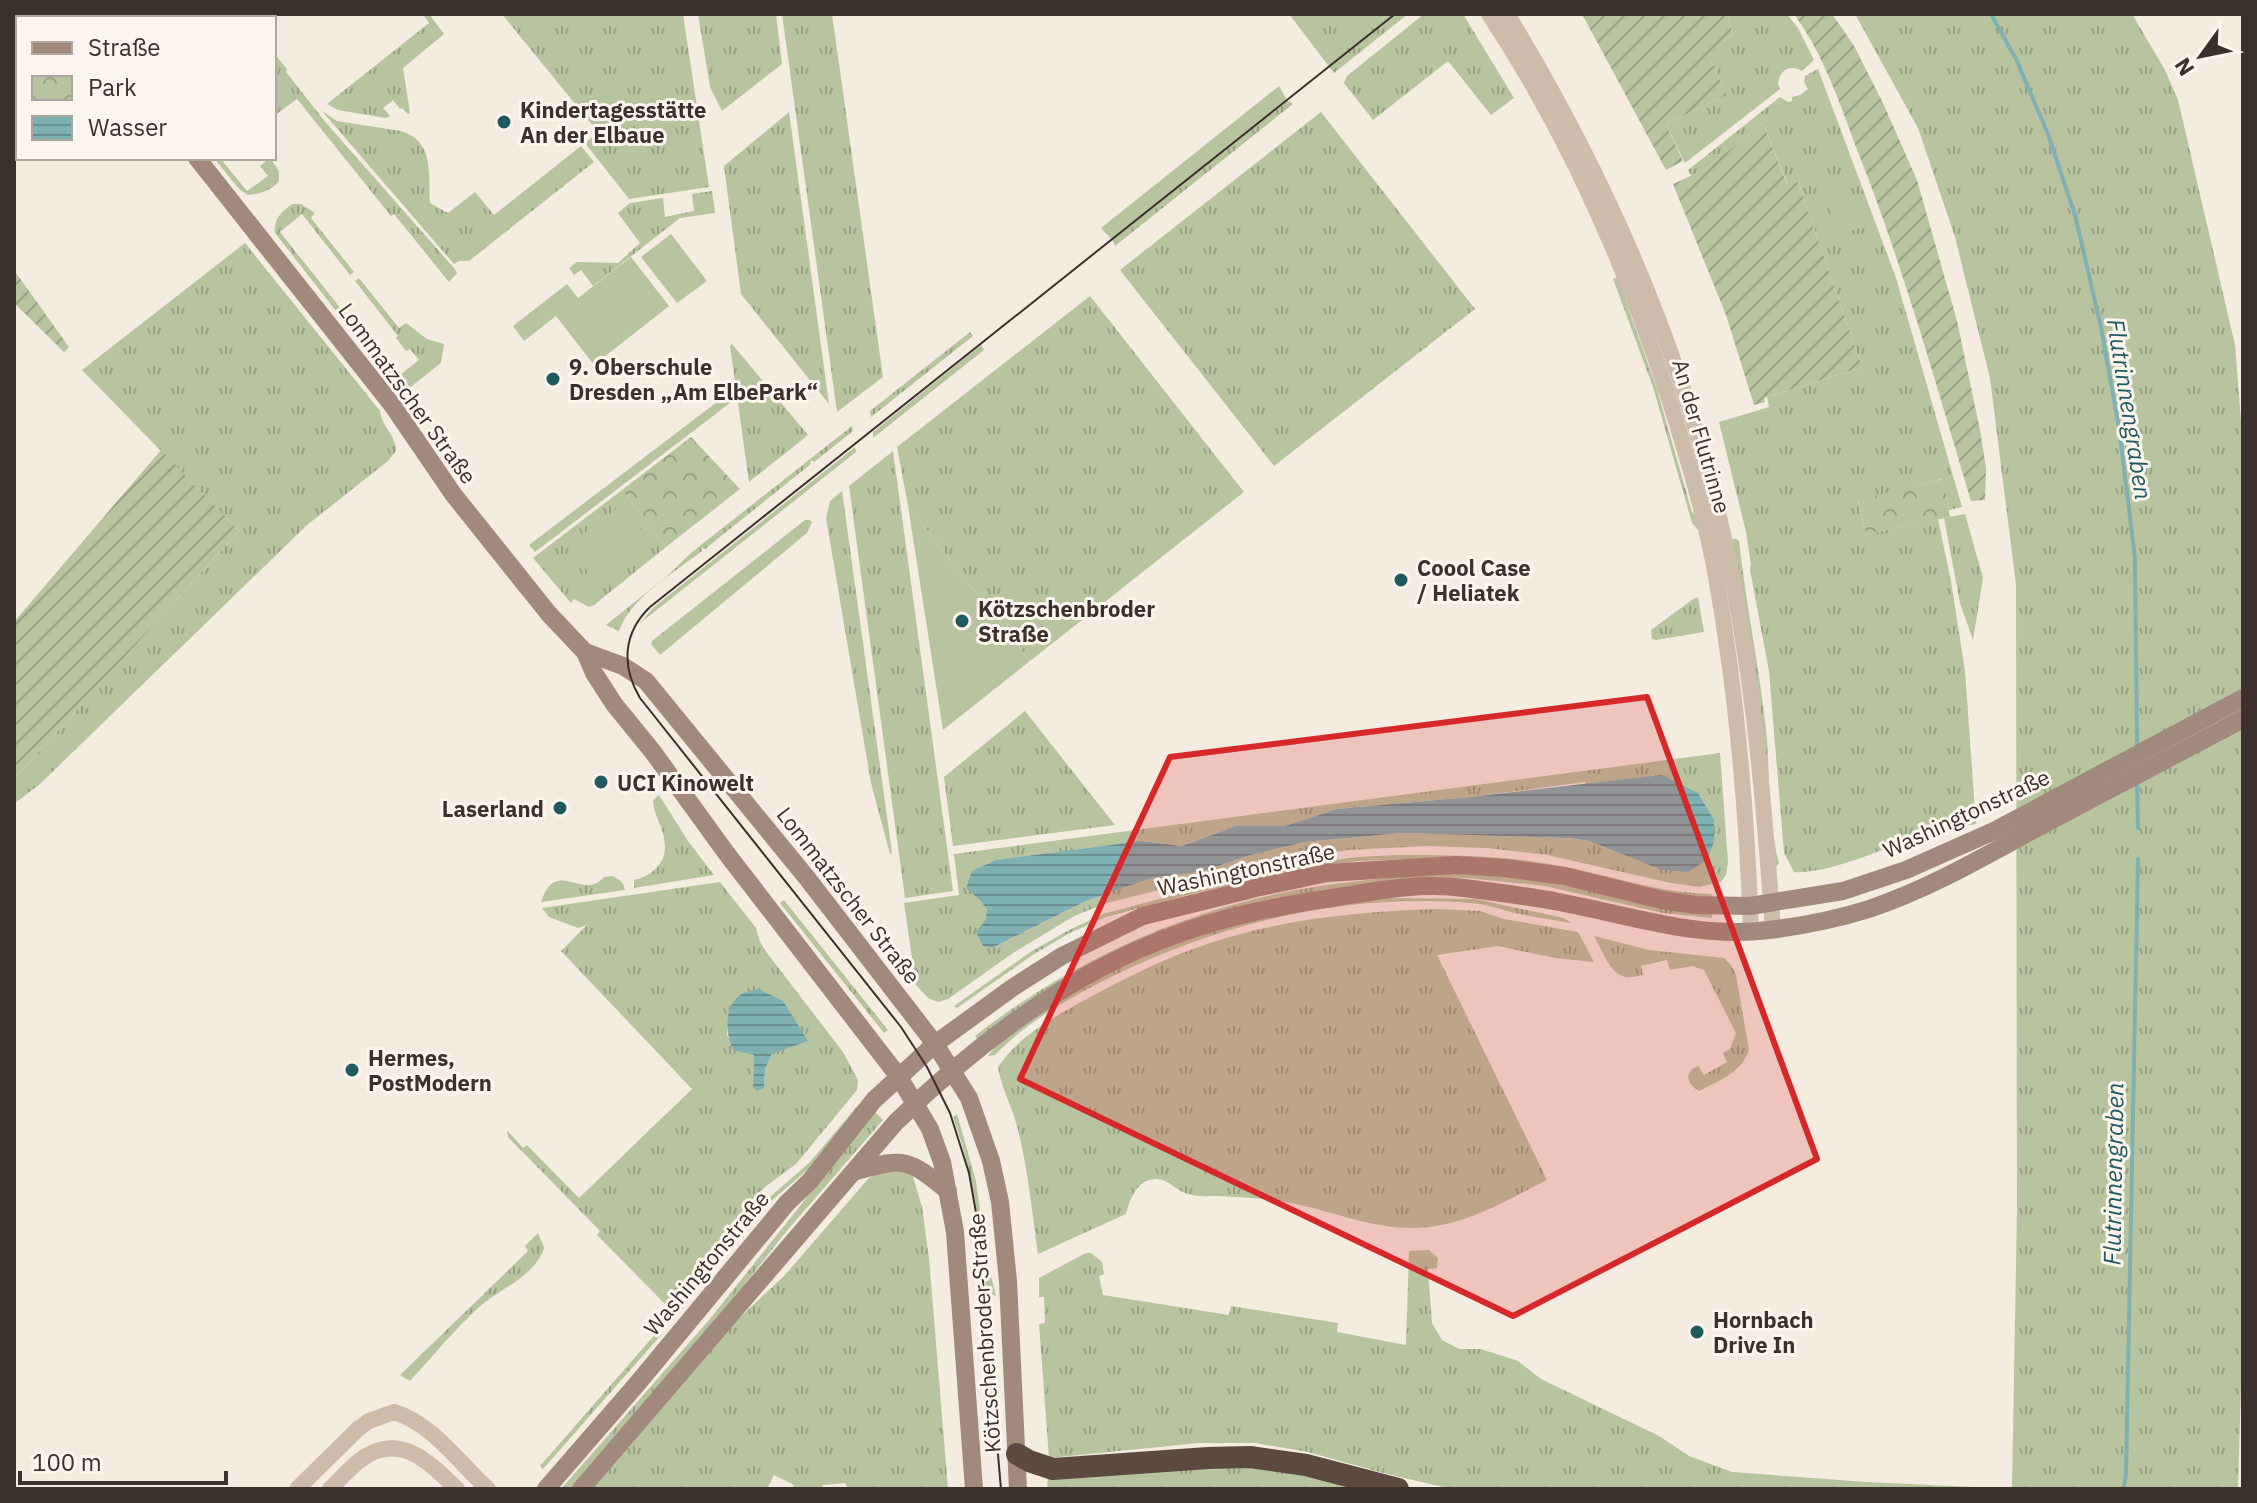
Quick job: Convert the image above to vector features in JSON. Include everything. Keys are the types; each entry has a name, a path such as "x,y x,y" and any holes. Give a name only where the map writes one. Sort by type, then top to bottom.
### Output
{"highway":[{"path":"1017,1454 1053,1469 1208,1458 1265,1458 1306,1465 1398,1489"}],"main road":[{"name":"Lommatzscher Straße","path":"199,160 393,406 453,494 549,614 585,652 608,696 899,1077"},
{"name":"Lommatzscher Straße","path":"585,652 623,666 646,681 807,878 935,1044"},
{"name":"Washingtonstraße","path":"546,1489 787,1203 810,1181 874,1100 935,1044 1012,988 1062,956 1143,916 1295,879 1371,869 1456,865 1564,876 1695,905 1772,904 1843,891 1906,870 1994,831 2243,698"},
{"name":"Washingtonstraße","path":"581,1489 890,1129 915,1104 1019,1018 1077,981 1122,958 1173,935 1223,920 1301,903 1430,886 1459,887 1559,902 1678,927 1751,932 1841,917 1920,888 2243,719"},
{"name":"Kötzschenbroder Straße","path":"935,1044 972,1106 991,1161 1000,1202 1008,1291 1018,1489"},
{"name":"Kötzschenbroder Straße","path":"899,1077 930,1129 948,1191 955,1232 974,1489"},
{"path":"856,1171 890,1161 908,1162 948,1191"}],"street":[{"name":"An der Flutrinne","path":"1489,14 1547,113 1608,233 1654,351 1691,468 1716,577 1734,699 1740,746 1751,932"},
{"name":"An der Flutrinne","path":"1507,14 1577,136 1621,225 1671,350 1699,442 1736,598 1759,745 1773,929"},
{"path":"297,1489 358,1429 369,1421 394,1412 417,1422 436,1437 488,1489"},
{"path":"330,1489 361,1459 387,1449 413,1453 428,1461 457,1489"}],"highlighted area":[{"path":"1647,697 1817,1159 1513,1316 1020,1079 1170,757"}],"green space":[{"path":"423,14 429,14 444,34 403,68 410,113 400,109 393,100 383,108 390,116 386,118 338,110 327,104 429,23"},
{"path":"502,14 683,14 709,187 629,199 585,143 598,132"},
{"path":"698,14 776,14 782,64 722,111 710,87"},
{"path":"782,14 832,14 883,377 837,412"},
{"path":"1289,14 1408,14 1334,73"},
{"path":"1424,14 1463,14 1514,98 1491,115 1448,61 1373,120 1344,83 1347,76"},
{"path":"1582,14 1728,14 1733,36 1717,45 1720,55 1710,60 1727,95 1666,124 1683,161 1666,170"},
{"path":"1728,14 1787,14 1814,60 1802,71 1790,68 1783,72 1778,83 1780,89 1685,163 1666,124 1727,95 1710,60 1716,45 1733,36"},
{"path":"1794,14 1832,14 1853,44 1917,180 1957,321 1986,468 1985,500 1971,501 1890,238 1830,80"},
{"path":"1855,14 2132,14 2165,70 2178,100 2235,345 2243,446 2243,1314 2238,1489 2012,1489 2017,1209 2016,585 1990,378 1955,237 1918,128"},
{"path":"276,55 327,124 454,268 457,273 449,282 394,214 391,216 297,99 276,115"},
{"path":"1818,69 1896,278 1962,507 1949,510 1942,479 1858,501 1866,534 1938,519 1965,671 1976,824 1938,830 1827,868 1794,872 1784,853 1769,671 1746,532 1719,422 1769,407 1767,397 1862,367 1798,182 1788,185 1763,123 1706,169 1691,176 1688,170 1780,97 1792,101 1792,97 1808,89 1805,76"},
{"path":"1279,86 1288,102 1293,104 1115,246 1101,228"},
{"path":"322,111 337,121 401,131 412,136 420,143 428,160 430,203 448,213 475,192 494,215 581,146 594,162 469,261 454,264"},
{"path":"789,112 829,404 741,294 724,166"},
{"path":"1321,112 1475,309 1274,466 1120,270"},
{"path":"1763,123 1787,184 1798,182 1862,367 1764,398 1765,402 1754,405 1726,315 1673,184 1706,169"},
{"path":"216,160 222,160 247,191 268,176 260,166 268,160 271,160 279,171 279,181 265,191 248,195 239,189"},
{"path":"1847,187 1862,227 1841,234 1826,195"},
{"path":"712,191 715,213 680,218 593,286 581,270 574,275 569,268 577,262 618,263 640,243 618,213 630,203 663,198 665,217 694,211 692,194"},
{"path":"293,204 301,204 315,213 311,218 354,272 350,275 302,214 280,232 396,378 419,360 410,349 406,351 396,338 398,336 355,281 359,278 399,328 406,323 427,339 444,344 441,363 408,389 402,381 395,386 275,233 279,216"},
{"path":"671,234 707,281 677,303 641,257"},
{"path":"245,243 380,411 396,451 388,461 307,525 41,783 14,804 14,779 239,531 82,370"},
{"path":"631,257 669,306 594,365 556,316 524,341 513,326 567,284 578,298"},
{"path":"14,270 69,347 64,352 14,303"},
{"path":"1619,277 1656,386 1692,512 1698,516 1699,531 1692,523 1653,387 1613,279"},
{"path":"1090,296 1244,492 1030,661 908,506 897,447"},
{"path":"970,332 973,336 871,417 870,411"},
{"path":"732,344 808,435 749,482 730,346"},
{"path":"981,345 984,350 873,438 873,432"},
{"path":"725,396 730,403 535,552 529,545"},
{"path":"852,426 853,431 660,582 692,552"},
{"path":"691,437 740,489 666,547 622,490"},
{"path":"855,447 856,452 639,624 654,607"},
{"path":"161,450 239,531 14,779 14,622"},
{"path":"893,451 953,891 905,898 849,486"},
{"path":"1943,479 1950,517 1866,534 1858,500"},
{"path":"622,490 666,547 594,605 589,607 574,599 571,603 533,558"},
{"path":"842,491 890,854 871,783 826,518 830,501"},
{"path":"621,505 652,544 599,586 568,546"},
{"name":"Kötzschenbroder Straße","path":"908,506 1030,661 943,730"},
{"path":"1965,514 1983,578 1973,640 1960,603 1944,518"},
{"path":"805,520 812,522 807,533 660,655 652,641"},
{"path":"1735,538 1739,541 1763,705 1771,815 1779,863 1776,867 1732,540"},
{"path":"652,588 633,608 619,631 606,625"},
{"path":"1698,597 1704,632 1652,639 1651,630"},
{"path":"1025,711 1115,825 953,846 944,777"},
{"path":"1720,753 1728,862 1726,875 1721,882 1699,887 1547,855 1487,848 1426,846 1349,850 1282,859 1107,903 1074,916 1013,953 948,999 938,1002 928,998 916,985 904,903 959,895 954,854","holes":["1585,782 1590,841 1402,833 1306,842 1247,856 1204,871 1152,878 1086,901 992,948 976,933 985,920 987,910 980,900 1141,841 1182,846 1236,826 1285,826 1337,809 1470,797"]},
{"path":"659,795 714,875 634,888 634,880 654,870 664,853 663,833 653,805 653,800"},
{"path":"1396,855 1515,859 1713,896 1703,898 1439,858 1358,861 1307,868 1106,917 1034,954 957,1008 954,1006 1032,951 1103,914 1253,874 1305,864"},
{"path":"1435,873 1495,875 1541,881 1712,914 1712,918 1663,913 1545,886 1466,878 1434,877 1318,892 1237,909 978,1040 975,1036 1008,1011 1079,968 1154,932 1192,918 1292,891"},
{"path":"612,876 623,884 625,890 541,902 554,882 562,880 587,885"},
{"path":"720,882 756,928 767,953 843,1052 858,1080 857,1090 796,1164 752,1201 667,1306 597,1235 600,1231 508,1137 507,1130 523,1148 527,1145 579,1198 692,1089 561,951 587,925 578,928 549,917 542,908","holes":["740,995 772,1054 765,1069 764,1088 753,1087 754,1055 727,1036 729,1012"]},
{"path":"1386,898 1475,899 1564,918 1571,923 1481,904 1424,901 1331,908 1286,916 1196,941 1111,977 1050,1011 1021,1031 995,1055 988,1056 996,1046 1040,1012 1147,955 1249,920"},
{"path":"784,900 888,1030 884,1033 780,903"},
{"path":"1438,909 1480,911 1504,919 1578,932 1594,962 1555,958 1498,946 1437,955 1547,1180 1490,1209 1460,1220 1410,1228 1374,1224 1277,1201 1192,1195 1164,1180 1155,1179 1139,1187 1126,1214 1038,1254 1021,1142 998,1067 1026,1037 1061,1013 1121,981 1217,941 1311,919"},
{"path":"1594,936 1649,950 1724,958 1736,975 1749,1050 1741,1065 1699,1091 1693,1086 1688,1076 1692,1069 1698,1066 1704,1075 1727,1062 1723,1053 1730,1049 1736,1033 1704,970 1692,966 1670,970 1667,960 1641,966 1643,975 1625,977 1613,969"},
{"path":"863,1103 813,1165 763,1208 677,1312 761,1205 810,1162"},
{"path":"875,1112 883,1120 785,1233 713,1325 571,1489 561,1489 709,1320"},
{"path":"957,1114 976,1181 986,1255 996,1296 991,1294 987,1297 972,1184 953,1117"},
{"path":"911,1170 922,1207 929,1258 948,1489 848,1489 845,1483 823,1485 821,1489 792,1489 794,1485 774,1475 767,1489 592,1489 737,1320 784,1276 869,1178 882,1171"},
{"path":"538,1233 544,1247 531,1269 474,1312 410,1381 400,1375 528,1251 525,1246"},
{"path":"1429,1250 1438,1258 1437,1268 1428,1269 1432,1323 1442,1340 1459,1349 1481,1349 1518,1361 1541,1379 1659,1436 1689,1456 1732,1472 1975,1489 1474,1489 1443,1487 1308,1452 1255,1443 1199,1443 1049,1458 1039,1324 1045,1323 1044,1297 1039,1297 1039,1278 1091,1253 1102,1262 1104,1274 1099,1276 1103,1295 1229,1315 1231,1306 1338,1323 1337,1332 1406,1345 1409,1251"},
{"path":"658,1331 662,1334 543,1469 540,1466"},
{"path":"1259,1466 1367,1489 1047,1489 1048,1477"}],"water":[{"path":"1662,775 1698,793 1714,820 1714,842 1707,860 1688,872 1662,870 1590,841 1568,838 1402,833 1305,842 1247,856 1204,871 1152,878 1086,901 992,948 983,946 976,932 985,920 987,910 966,888 972,871 996,860 1141,841 1182,846 1236,826 1285,826 1337,809"},
{"path":"759,989 783,1001 808,1041 772,1054 765,1069 764,1088 757,1091 753,1087 754,1055 733,1050 728,1014 742,994"}],"waterway":[{"name":"Flutrinnengraben","path":"1991,14 2016,59 2048,134 2075,215 2101,327 2119,428 2135,558 2137,749"},
{"name":"Flutrinnengraben","path":"2137,782 2138,828"},
{"name":"Flutrinnengraben","path":"2124,1489 2138,859"}],"tram line":[{"path":"1001,1489 978,1224 969,1173 950,1113 927,1067 901,1027 640,698 630,674 630,639 634,628 650,607 1395,14"}],"place":[{"name":"Kindertagesstätte An der Elbaue","path":"504,122"},
{"name":"9. Oberschule Dresden „Am ElbePark“","path":"553,379"},
{"name":"Coool Case / Heliatek","path":"1401,580"},
{"name":"Kötzschenbroder Straße","path":"962,621"},
{"name":"UCI Kinowelt","path":"601,782"},
{"name":"Laserland","path":"560,808"},
{"name":"Hermes, PostModern","path":"352,1070"},
{"name":"Hornbach Drive In","path":"1697,1332"}]}
